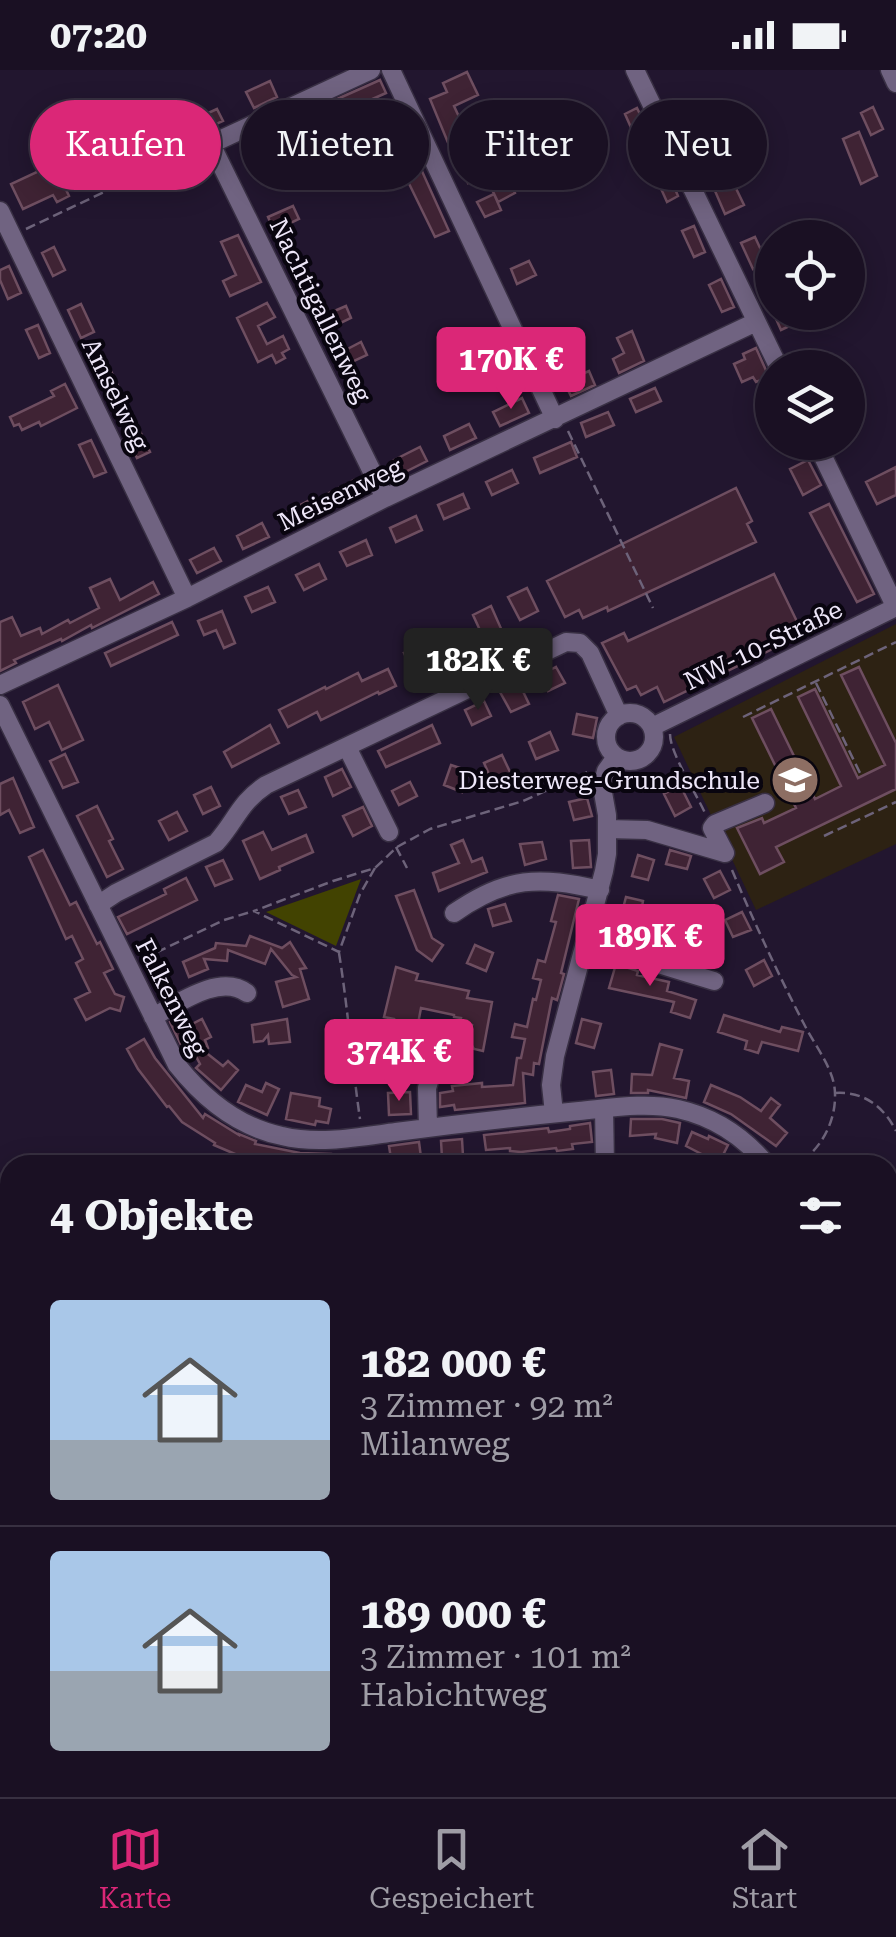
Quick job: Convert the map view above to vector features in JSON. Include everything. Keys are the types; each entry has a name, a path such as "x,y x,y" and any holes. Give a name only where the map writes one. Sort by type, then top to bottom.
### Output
{"street":[{"path":"221,139 370,70"},
{"path":"392,70 558,417"},
{"path":"635,70 755,320"},
{"path":"890,70 896,83"},
{"name":"Nachtigallenweg","path":"221,164 385,498"},
{"name":"Amselweg","path":"0,211 187,598"},
{"name":"Meisenweg","path":"0,685 755,322"},
{"path":"825,460 896,607"},
{"name":"NW-10-Straße","path":"661,729 896,607"},
{"path":"98,906 216,843 249,796 266,785 566,642 580,642 590,653 619,716"},
{"name":"Falkenweg","path":"0,705 177,1065 212,1104 259,1129 306,1140 651,1106 695,1114 739,1136 757,1155"},
{"path":"554,1113 551,1085 555,1056 607,854 602,787 611,764 607,731 619,716 628,714 638,714 661,729 646,756 611,764"},
{"path":"347,747 393,839"},
{"path":"725,853 712,828 765,803"},
{"path":"607,829 647,830 725,853"},
{"path":"454,913 490,891 532,880 568,882 600,890"},
{"path":"586,942 714,980"},
{"path":"153,1017 228,984 247,993"},
{"path":"428,1128 427,1088 439,1049"},
{"path":"604,1109 605,1155"}],"path":[{"path":"12,236 109,190"},
{"path":"558,417 653,608"},
{"path":"744,716 896,642"},
{"path":"815,681 860,773"},
{"path":"661,729 712,828"},
{"path":"362,1137 339,952 360,894 393,839 523,801 611,764"},
{"path":"824,836 896,802"},
{"path":"393,839 408,868"},
{"path":"725,853 833,1078 833,1114 826,1132 809,1155"},
{"path":"128,966 224,920 375,868"},
{"path":"254,911 339,952"},
{"path":"836,1093 852,1093 868,1100 881,1109 896,1132"}],"shaded area":[{"name":"Diesterweg-Grundschule","path":"896,624 896,844 756,910 674,737"},
{"path":"361,879 336,946 266,912"}],"building":[{"path":"467,72 478,95 467,100 449,100 449,145 430,99 447,92 443,83"},
{"path":"380,80 386,93 370,100 335,100"},
{"path":"270,81 277,97 250,100 246,92"},
{"path":"873,107 883,129 871,135 861,113"},
{"path":"859,132 877,176 861,184 843,139"},
{"path":"30,175 30,190 66,190 69,196 57,202 53,195 23,209 11,184"},
{"path":"429,187 449,231 435,237 412,190 429,190"},
{"path":"492,190 514,190 515,193 498,202"},
{"path":"662,190 675,190 678,196 667,202"},
{"path":"715,190 737,190 744,205 725,214"},
{"path":"494,194 501,210 485,217 477,202"},
{"path":"293,206 299,219 274,231 268,217"},
{"path":"694,226 705,252 694,257 682,231"},
{"path":"238,235 261,282 230,296 223,281 236,275 221,242"},
{"path":"755,237 755,268 753,269 741,243"},
{"path":"54,247 65,270 53,276 42,253"},
{"path":"529,261 536,275 517,284 511,269"},
{"path":"9,266 21,293 8,299 0,270"},
{"path":"721,279 734,307 722,312 709,285"},
{"path":"267,303 275,317 258,326 267,344 283,336 289,349 282,353 285,358 276,363 272,355 258,362 237,318"},
{"path":"81,304 94,332 81,338 68,310"},
{"path":"346,306 351,318 324,331 318,318"},
{"path":"38,325 50,353 39,358 26,330"},
{"path":"632,331 644,361 619,373 613,359 624,353 617,338"},
{"path":"361,342 367,355 341,367 336,355"},
{"path":"756,348 755,380 753,377 742,382 734,364 745,359 743,354"},
{"path":"109,367 125,400 111,406 96,374"},
{"path":"589,371 595,385 571,396 564,382"},
{"path":"65,384 77,408 41,426 39,422 22,430 19,424 14,426 10,417 54,396 51,391"},
{"path":"655,388 661,401 636,412 630,399"},
{"path":"522,398 529,413 500,426 493,412"},
{"path":"608,412 614,425 586,437 581,423"},
{"path":"469,424 476,438 450,450 444,436"},
{"path":"138,427 150,452 137,458 125,434"},
{"path":"91,440 106,472 94,477 79,445"},
{"path":"571,442 577,457 540,473 534,458"},
{"path":"420,447 427,461 401,474 394,460"},
{"path":"808,460 821,485 803,495 790,469"},
{"path":"896,467 896,495 877,504 866,482"},
{"path":"512,470 518,483 492,495 486,482"},
{"path":"354,480 361,493 336,506 329,493"},
{"path":"736,488 752,521 747,524 756,542 608,611 607,607 583,618 579,610 565,617 547,581"},
{"path":"463,494 469,508 444,519 438,505"},
{"path":"308,501 315,515 290,528 283,514"},
{"path":"829,504 874,594 857,602 810,513"},
{"path":"416,516 422,530 396,542 390,528"},
{"path":"262,523 269,537 243,549 237,536"},
{"path":"366,540 372,555 347,566 340,552"},
{"path":"214,548 221,561 197,573 190,560"},
{"path":"319,564 326,579 304,590 296,575"},
{"path":"774,574 803,634 664,702 657,687 641,695 636,686 627,690 602,643 624,633 628,641"},
{"path":"110,579 120,600 153,582 159,594 92,628 91,625 14,660 16,663 0,671 0,622 12,617 21,636 40,628 42,634 99,608 90,588"},
{"path":"268,587 275,602 252,612 245,597"},
{"path":"527,588 538,611 520,620 508,597"},
{"path":"491,606 503,633 485,641 473,615"},
{"path":"222,611 235,643 224,648 216,630 204,635 198,621"},
{"path":"172,622 178,635 111,666 105,653"},
{"path":"452,635 460,651 412,671 404,653 420,646 422,650"},
{"path":"556,667 565,683 548,691 540,675"},
{"path":"859,667 896,743 896,789 776,847 784,862 760,874 737,828 762,818 764,823 796,808 752,718 771,709 815,799 841,786 798,697 815,689 858,778 885,765 841,675"},
{"path":"388,669 396,686 321,720 317,712 288,727 279,710 358,673 362,681"},
{"path":"519,683 529,704 511,712 500,692"},
{"path":"58,685 83,740 62,750 49,722 35,729 23,702"},
{"path":"484,701 491,716 472,725 465,710"},
{"path":"577,714 597,718 593,738 573,734"},
{"path":"270,725 279,743 232,767 224,752"},
{"path":"432,725 440,743 386,767 378,751"},
{"path":"550,732 558,750 536,759 529,742"},
{"path":"65,754 78,782 63,788 50,761"},
{"path":"502,755 510,772 492,781 484,763"},
{"path":"451,765 469,771 462,792 444,785"},
{"path":"342,769 351,787 333,796 325,777"},
{"path":"13,778 34,827 20,833 9,810 0,815 0,784"},
{"path":"410,782 417,796 399,805 392,791"},
{"path":"680,785 691,807 675,816 664,794"},
{"path":"211,787 220,806 203,814 194,795"},
{"path":"298,790 306,807 289,814 281,797"},
{"path":"587,798 592,816 574,820 569,802"},
{"path":"97,806 123,869 107,877 77,816"},
{"path":"363,807 372,826 353,836 343,816"},
{"path":"177,812 187,831 169,840 159,821"},
{"path":"263,832 272,850 306,835 313,852 260,879 243,841"},
{"path":"463,840 472,862 482,858 487,872 439,891 433,873 459,863 451,845"},
{"path":"589,840 591,867 573,868 571,841"},
{"path":"542,842 546,859 525,865 520,844"},
{"path":"43,850 70,905 76,902 113,969 104,973 115,994 124,997 120,1011 110,1008 86,1020 75,999 90,992 76,963 83,959 72,936 66,939 29,857"},
{"path":"670,850 691,856 687,869 666,864"},
{"path":"638,855 654,860 648,880 632,876"},
{"path":"223,860 232,879 215,886 206,867"},
{"path":"720,871 730,890 714,898 704,879"},
{"path":"186,878 197,900 127,934 118,917 166,894 164,889"},
{"path":"414,890 432,938 443,945 432,961 417,950 396,896"},
{"path":"558,895 579,899 561,973 564,974 557,1000 552,998 539,1064 534,1063 533,1075 523,1073 525,1103 455,1110 454,1105 440,1107 440,1093 453,1091 452,1086 513,1085 525,1039 512,1037 515,1024 527,1027 533,999 536,1000 541,980 533,978 538,960 545,962 556,922 551,921"},
{"path":"626,897 643,901 642,907 680,916 674,937 646,930 648,923 621,916"},
{"path":"505,904 511,921 493,926 488,909"},
{"path":"742,912 751,930 733,937 725,920"},
{"path":"250,936 282,948 290,942 306,968 300,969 309,999 283,1007 276,982 296,977 271,949 265,964 228,950 227,961 204,959 208,969 189,977 183,962 215,948 216,943 246,946"},
{"path":"686,936 706,941 701,956 682,951"},
{"path":"475,945 493,953 486,971 467,963"},
{"path":"764,960 772,976 754,986 746,970"},
{"path":"616,964 638,971 637,975 669,982 667,991 696,1000 690,1018 671,1012 674,1002 609,988"},
{"path":"396,967 418,974 416,980 469,991 467,998 492,1002 483,1051 474,1049 469,1041 472,1025 460,1022 461,1018 454,1015 421,1008 409,1071 392,1073 388,1053 394,1019 384,1017"},
{"path":"185,1015 190,1025 202,1019 211,1037 205,1040 208,1048 204,1051 223,1066 228,1061 238,1070 221,1090 196,1068 200,1064 191,1047 184,1051 170,1022"},
{"path":"724,1015 780,1032 782,1027 803,1032 798,1051 762,1042 758,1053 745,1049 747,1041 718,1032"},
{"path":"287,1019 290,1042 269,1044 268,1035 263,1041 254,1042 252,1025"},
{"path":"582,1019 601,1024 594,1048 576,1043"},
{"path":"144,1039 203,1118 205,1114 256,1141 255,1144 331,1155 237,1155 214,1145 167,1107 127,1049"},
{"path":"660,1044 682,1050 674,1078 689,1081 686,1098 648,1090 631,1093 632,1074 652,1075"},
{"path":"611,1070 614,1094 596,1096 593,1072"},
{"path":"266,1083 279,1089 267,1115 238,1102 246,1085 262,1092"},
{"path":"711,1085 761,1111 771,1098 780,1105 770,1118 787,1133 776,1146 731,1114 704,1102"},
{"path":"410,1092 411,1114 389,1115 388,1093"},
{"path":"291,1093 320,1098 319,1106 331,1109 328,1123 316,1121 315,1125 286,1119"},
{"path":"631,1119 680,1123 677,1143 655,1138 656,1134 630,1136"},
{"path":"590,1123 592,1142 572,1144 573,1149 486,1150 484,1135 548,1128 549,1132"},
{"path":"692,1132 728,1145 723,1155 703,1155 686,1146"},
{"path":"462,1139 463,1155 442,1155 441,1141"},
{"path":"419,1142 421,1155 390,1155 389,1146"}],"place":[{"name":"Diesterweg-Grundschule","path":"795,780"}]}
